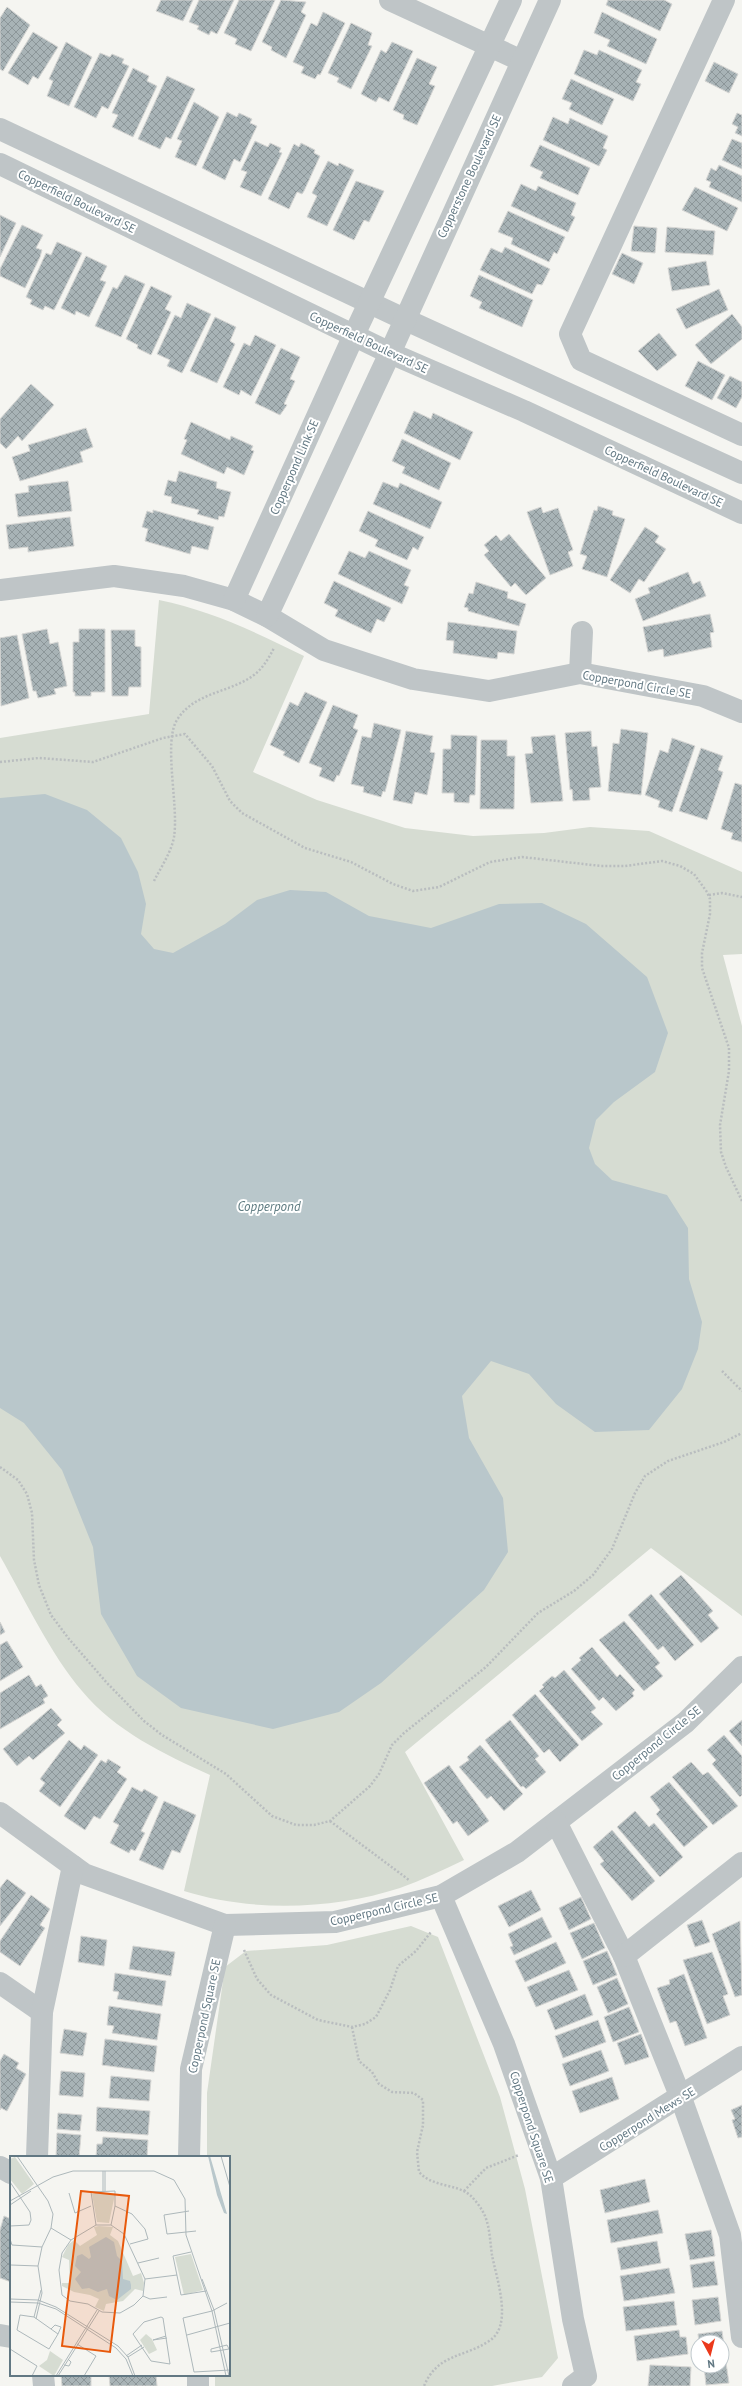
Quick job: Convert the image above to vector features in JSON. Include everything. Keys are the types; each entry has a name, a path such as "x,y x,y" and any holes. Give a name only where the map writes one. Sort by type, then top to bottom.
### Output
{"street":[{"path":"390,0 522,61"},
{"path":"354,335 488,46 511,0"},
{"name":"Copperstone Boulevard SE","path":"390,353 404,319 550,0"},
{"path":"724,0 570,334 581,360 742,435"},
{"path":"0,129 369,303 742,473"},
{"name":"Copperfield Boulevard SE","path":"0,164 390,353 524,411 742,513"},
{"name":"Copperpond Link SE","path":"234,600 354,335"},
{"path":"267,616 390,353"},
{"name":"Copperpond Circle SE","path":"0,590 114,576 184,586 234,600 267,616 324,650 413,679 489,691 580,673 704,696 742,712"},
{"path":"580,673 582,632"},
{"name":"Copperpond Circle SE","path":"0,1813 84,1874 225,1924 335,1922 441,1896 517,1852 686,1722 742,1667"},
{"path":"556,1822 624,1956 681,2098 730,2235 742,2337"},
{"path":"624,1956 742,1863"},
{"path":"37,2156 42,2012 73,1866"},
{"name":"Copperpond Square SE","path":"441,1896 504,2044 551,2178 573,2319 586,2376 573,2386"},
{"name":"Copperpond Square SE","path":"190,2156 191,2069 225,1924"},
{"path":"0,1983 42,2012"},
{"name":"Copperpond Mews SE","path":"551,2178 681,2098 742,2057"},
{"path":"0,2167 10,2172"},
{"path":"0,2335 10,2337"},
{"path":"43,2376 44,2386"}],"path":[{"path":"154,881 174,836 175,808 171,735 177,720 187,707 200,699 255,675 274,648"},
{"path":"0,762 39,758 93,762 171,735 182,733 193,742 216,771 230,802 242,813 299,846 351,862 402,888 417,891 431,889 490,862 522,857 601,866 625,866 662,861 680,866 694,874 709,895 710,914 702,953 702,968 728,1042 730,1059 720,1139 723,1161 742,1201"},
{"path":"709,895 722,893 742,897"},
{"path":"722,1371 742,1391"},
{"path":"0,1467 18,1480 27,1494 32,1513 34,1560 38,1579 49,1611 69,1639 107,1683 153,1729 226,1774 272,1816 296,1825 314,1825 330,1821 370,1786 379,1774 392,1745 412,1724 486,1667 538,1613 574,1591 593,1575 614,1544 635,1493 645,1476 675,1458 724,1442 742,1433"},
{"path":"330,1821 390,1864 412,1884"},
{"path":"244,1950 257,1979 272,1995 318,2020 352,2027 365,2024 376,2017 390,1990 398,1966 416,1952 431,1932"},
{"path":"352,2027 359,2061 372,2072 380,2084 392,2092 414,2093 423,2100 424,2125 417,2152 419,2172 438,2184 464,2190 481,2210 488,2225 501,2301 499,2327 496,2335 490,2341 455,2355 440,2364 428,2378 424,2386"},
{"path":"464,2190 486,2168 525,2154"}],"shaded area":[{"name":"Copperpond","path":"159,600 178,604 215,616 304,656 253,772 317,800 405,828 473,836 544,833 590,827 649,831 742,872 742,954 723,955 742,1026 742,1616 651,1548 405,1752 464,1860 400,1888 347,1901 292,1906 264,1905 210,1898 184,1891 210,1775 175,1759 141,1740 109,1718 95,1705 59,1661 0,1556 0,738 149,714"},
{"path":"411,1926 438,1937 500,2097 525,2189 558,2358 542,2377 492,2386 215,2386 215,2376 230,2376 230,2156 207,2156 207,2093 225,1967 246,1951 327,1945"}],"water":[{"name":"Copperpond","path":"45,794 87,810 121,838 138,872 146,904 141,934 154,949 173,953 225,924 257,900 290,890 326,892 369,916 431,928 499,904 542,903 586,924 647,977 668,1033 655,1072 614,1102 596,1120 589,1148 595,1164 612,1180 667,1195 688,1228 689,1279 702,1322 698,1349 682,1389 649,1430 595,1432 556,1404 529,1374 491,1361 462,1396 469,1438 503,1498 508,1552 484,1590 381,1683 339,1712 273,1729 181,1708 137,1676 101,1614 93,1547 62,1470 24,1423 0,1408 0,798"}],"building":[{"path":"161,0 193,0 183,21 156,11"},
{"path":"199,0 234,0 217,34 211,31 209,35 197,29 199,26 189,22"},
{"path":"239,0 275,0 251,51 235,44 237,39 224,33"},
{"path":"281,0 306,2 301,12 306,15 286,58 271,50 272,47 262,42"},
{"path":"608,0 664,0 672,4 660,31 606,5"},
{"path":"7,7 30,25 3,71 0,69 0,18"},
{"path":"323,12 345,23 320,75 318,74 315,79 301,73 304,67 293,62 311,23 317,26"},
{"path":"602,12 657,39 646,64 607,46 610,40 594,33"},
{"path":"351,23 372,33 368,45 372,46 351,89 337,82 339,78 328,73"},
{"path":"33,32 58,47 38,79 33,76 28,85 8,73"},
{"path":"66,42 92,57 69,106 47,96 53,81 49,79"},
{"path":"392,42 413,51 389,102 379,97 376,102 361,94 381,50 386,53"},
{"path":"584,50 597,55 599,50 642,70 636,82 641,84 633,101 574,74"},
{"path":"100,53 110,57 112,54 124,59 122,63 129,66 108,109 102,106 96,118 74,107"},
{"path":"417,58 437,67 429,84 435,86 417,125 403,119 404,115 393,110"},
{"path":"714,62 738,74 729,93 705,81"},
{"path":"133,68 149,76 147,81 157,86 133,137 112,127 118,115 112,113"},
{"path":"167,76 195,89 171,139 166,137 160,149 138,139"},
{"path":"571,79 614,99 602,125 569,109 572,103 562,99"},
{"path":"194,102 219,117 196,166 175,157 182,141 177,139"},
{"path":"227,112 237,117 239,113 252,119 250,123 257,126 240,162 234,159 225,180 202,168"},
{"path":"737,113 742,115 742,136 735,133 738,127 732,124"},
{"path":"553,117 568,124 570,118 608,136 603,148 607,150 599,166 543,140"},
{"path":"732,139 742,143 742,169 722,160"},
{"path":"255,141 268,147 270,143 281,148 279,152 282,153 261,196 240,187 247,172 241,170"},
{"path":"301,143 315,150 314,153 320,156 304,191 302,194 297,192 289,209 268,199 294,144 299,147"},
{"path":"540,145 590,168 578,195 540,178 543,172 530,166"},
{"path":"328,161 338,166 339,163 354,170 327,226 307,217 317,196 312,193"},
{"path":"719,165 742,176 742,202 709,187 711,182 706,180 711,168 716,171"},
{"path":"356,181 384,191 369,222 364,220 354,240 333,230"},
{"path":"521,184 536,191 538,186 576,203 571,215 575,217 568,232 511,206"},
{"path":"695,187 738,208 727,231 682,210"},
{"path":"508,211 565,237 557,254 554,252 549,262 511,244 513,238 498,232"},
{"path":"0,215 16,223 0,257"},
{"path":"22,225 43,235 36,248 42,250 40,257 25,288 0,276 0,269"},
{"path":"634,226 657,228 655,253 631,251"},
{"path":"667,227 715,231 713,255 665,252"},
{"path":"57,242 82,253 54,310 45,306 43,310 30,304 32,300 26,297 46,253 51,255"},
{"path":"505,247 550,269 542,285 537,284 532,294 480,270 491,248 502,253"},
{"path":"622,253 643,263 634,284 612,274"},
{"path":"86,256 107,266 100,280 106,282 89,317 76,311 75,315 61,308"},
{"path":"706,261 710,285 672,291 668,268"},
{"path":"125,275 145,284 121,337 95,326 113,287 117,289"},
{"path":"479,275 533,300 522,327 479,308 482,302 470,296"},
{"path":"151,286 172,296 165,309 171,312 151,355 137,348 138,345 126,339"},
{"path":"719,289 728,310 686,329 676,309"},
{"path":"187,303 211,314 182,373 167,366 170,360 157,354 175,315 181,318"},
{"path":"732,314 742,327 742,339 711,364 695,345"},
{"path":"215,317 236,327 230,341 235,344 217,383 190,371"},
{"path":"659,333 677,355 657,371 638,351"},
{"path":"255,335 276,345 251,396 241,390 239,395 223,387 244,343 250,346"},
{"path":"281,348 300,357 290,379 295,381 284,404 287,405 280,415 255,403"},
{"path":"698,361 725,375 712,400 685,386"},
{"path":"730,376 742,382 742,397 736,408 717,398"},
{"path":"31,384 54,405 22,441 18,436 6,449 0,443 0,419"},
{"path":"414,411 431,419 433,413 473,432 460,460 404,433"},
{"path":"191,422 230,440 231,436 253,446 251,450 254,451 244,475 227,467 224,474 181,454 187,440 184,439"},
{"path":"86,428 93,447 80,452 83,462 20,481 12,457 30,451 28,445"},
{"path":"402,439 451,463 439,490 402,473 405,467 392,461"},
{"path":"179,471 217,482 216,488 231,492 224,517 219,516 218,520 197,514 199,510 171,503 172,497 164,495 168,480 176,482"},
{"path":"68,481 72,511 18,517 15,494 29,492 28,486"},
{"path":"383,482 398,488 400,483 442,502 430,529 373,504"},
{"path":"598,506 613,511 612,515 625,519 607,577 582,569 587,556 580,554 594,510 597,511"},
{"path":"541,507 543,513 558,508 573,550 568,552 573,566 550,575 527,512"},
{"path":"153,510 214,527 208,550 192,546 190,554 145,541 148,529 142,527 147,511 153,513"},
{"path":"368,511 424,537 418,550 413,547 407,560 375,546 378,540 359,531"},
{"path":"70,517 74,546 28,552 28,547 9,549 6,525"},
{"path":"645,527 659,536 655,542 666,549 644,582 639,579 630,593 610,580"},
{"path":"509,534 546,578 526,595 515,583 511,587 484,555 489,551 484,545 496,535 501,541"},
{"path":"349,551 365,558 369,551 411,570 404,585 409,587 402,604 338,574"},
{"path":"688,572 693,584 700,581 706,596 643,621 635,599 650,593 648,588"},
{"path":"334,581 391,608 384,622 377,619 371,633 335,616 338,610 324,603"},
{"path":"476,582 508,592 507,598 526,604 519,626 468,611 468,608 464,607 469,593 473,594"},
{"path":"710,614 714,632 710,633 712,647 664,657 663,649 648,652 643,627"},
{"path":"448,622 517,631 514,654 498,652 497,659 453,653 454,641 446,640"},
{"path":"47,629 50,644 58,642 67,686 54,689 56,694 38,698 36,691 33,691 22,634"},
{"path":"79,629 105,629 105,692 91,692 91,696 75,696 75,692 73,692 73,642 79,642"},
{"path":"111,630 135,630 135,646 141,647 141,687 129,687 128,696 112,696"},
{"path":"17,635 29,698 1,706 0,638"},
{"path":"305,692 327,702 299,763 283,755 285,752 270,745 290,702 298,706"},
{"path":"333,705 358,715 353,728 358,730 339,776 337,775 334,782 319,776 322,768 309,763"},
{"path":"374,723 401,730 385,792 383,791 381,797 363,792 364,787 351,784 362,736 371,738"},
{"path":"621,729 648,733 641,795 608,791 613,743 619,744"},
{"path":"406,731 433,736 430,752 435,753 427,795 415,792 412,804 393,800"},
{"path":"591,731 592,747 597,746 601,787 589,788 590,800 573,801 572,789 570,790 565,733"},
{"path":"451,735 477,736 475,795 470,795 469,803 454,802 454,793 442,793 443,749 451,749"},
{"path":"555,735 563,801 531,803 525,754 533,753 531,737"},
{"path":"672,738 695,746 672,812 658,807 660,801 645,795 660,750 668,753"},
{"path":"481,740 507,740 507,756 515,756 514,809 480,809"},
{"path":"701,748 723,756 718,770 723,772 707,820 679,811"},
{"path":"735,783 742,785 742,842 731,839 733,833 721,829"},
{"path":"681,1575 713,1611 708,1615 719,1628 701,1643 659,1594"},
{"path":"651,1594 694,1645 675,1661 663,1646 658,1650 628,1615"},
{"path":"624,1621 660,1663 655,1667 663,1676 644,1691 599,1640"},
{"path":"0,1622 5,1632 0,1635"},
{"path":"7,1641 23,1667 0,1681 0,1645"},
{"path":"592,1647 617,1677 620,1674 635,1690 632,1693 634,1696 616,1711 603,1697 599,1701 571,1669 581,1660 579,1658"},
{"path":"564,1670 596,1708 591,1712 603,1724 582,1741 539,1691 544,1687 542,1685 552,1676 555,1678"},
{"path":"29,1675 36,1687 41,1684 48,1696 43,1699 45,1703 0,1729 0,1693"},
{"path":"535,1694 579,1745 560,1762 549,1749 544,1753 512,1715"},
{"path":"51,1708 62,1720 57,1725 65,1733 33,1760 29,1756 17,1766 3,1749"},
{"path":"510,1720 539,1756 535,1759 546,1772 526,1789 523,1786 521,1787 485,1740"},
{"path":"742,1720 742,1746 729,1731"},
{"path":"724,1735 742,1756 742,1795 740,1797 712,1764 716,1760 707,1750"},
{"path":"69,1740 81,1750 84,1745 98,1755 60,1807 39,1791 45,1783 40,1779"},
{"path":"480,1745 523,1794 504,1811 491,1796 487,1799 459,1767 469,1760 467,1757"},
{"path":"108,1759 121,1767 117,1772 127,1779 100,1819 94,1816 85,1830 64,1816 101,1760 106,1763"},
{"path":"691,1762 703,1775 708,1772 738,1806 713,1825 672,1777"},
{"path":"449,1765 489,1821 468,1836 457,1821 453,1824 424,1783"},
{"path":"669,1782 708,1827 684,1847 656,1814 660,1810 650,1797"},
{"path":"132,1787 142,1792 144,1789 158,1797 141,1831 145,1833 135,1851 131,1849 129,1853 110,1843 119,1825 113,1822"},
{"path":"164,1801 196,1815 180,1853 172,1850 163,1870 139,1860"},
{"path":"635,1811 649,1827 654,1823 683,1857 660,1877 617,1827"},
{"path":"612,1830 655,1881 632,1901 600,1864 604,1861 593,1847"},
{"path":"7,1879 26,1893 0,1926 0,1888"},
{"path":"531,1890 541,1910 509,1927 498,1906"},
{"path":"31,1895 50,1909 40,1925 45,1928 20,1966 0,1952 0,1941"},
{"path":"581,1897 591,1919 569,1930 559,1908"},
{"path":"542,1917 552,1937 514,1955 510,1947 513,1946 508,1934"},
{"path":"702,1920 710,1942 695,1947 687,1925"},
{"path":"740,1921 742,1995 735,1997 712,1934"},
{"path":"594,1923 605,1948 582,1959 570,1933"},
{"path":"81,1936 107,1940 104,1966 78,1962"},
{"path":"556,1942 566,1963 525,1982 515,1961"},
{"path":"133,1946 175,1952 171,1976 129,1969"},
{"path":"607,1951 617,1975 593,1985 583,1961"},
{"path":"712,1952 728,1994 723,1996 730,2015 707,2024 683,1960"},
{"path":"569,1970 578,1990 536,2007 527,1987"},
{"path":"115,1973 166,1981 162,2006 117,1999 119,1992 113,1991"},
{"path":"684,1974 707,2038 685,2046 676,2021 670,2023 657,1988 670,1984 669,1980"},
{"path":"617,1978 628,2004 608,2013 597,1987"},
{"path":"585,1994 593,2015 555,2030 547,2010"},
{"path":"109,2006 161,2014 157,2040 112,2033 114,2026 107,2025"},
{"path":"629,2007 639,2032 613,2042 604,2017"},
{"path":"598,2020 606,2042 563,2058 555,2036"},
{"path":"64,2029 87,2033 83,2056 60,2053"},
{"path":"641,2034 649,2057 625,2065 617,2043"},
{"path":"105,2039 157,2046 154,2072 102,2065"},
{"path":"601,2050 609,2071 570,2086 562,2064"},
{"path":"4,2054 19,2063 16,2068 26,2074 7,2111 1,2108 0,2110 0,2061"},
{"path":"61,2071 85,2073 83,2097 59,2095"},
{"path":"111,2076 151,2080 149,2101 109,2098"},
{"path":"612,2077 619,2099 580,2113 572,2091"},
{"path":"742,2105 742,2137 738,2138 732,2120 735,2119 731,2110"},
{"path":"97,2107 150,2111 148,2135 96,2131"},
{"path":"58,2113 82,2115 80,2131 57,2129"},
{"path":"57,2133 81,2135 79,2156 56,2156"},
{"path":"103,2137 148,2140 147,2156 96,2156 97,2144 102,2144"},
{"path":"645,2179 650,2202 605,2213 600,2190"},
{"path":"658,2210 663,2233 611,2243 607,2220"},
{"path":"4,2216 10,2219 10,2282 0,2278 0,2230"},
{"path":"711,2230 715,2256 690,2260 685,2234"},
{"path":"657,2241 661,2263 621,2270 617,2248"},
{"path":"714,2261 718,2285 693,2288 690,2265"},
{"path":"669,2268 675,2293 624,2301 620,2276"},
{"path":"718,2297 721,2321 695,2325 692,2300"},
{"path":"674,2301 677,2325 626,2331 623,2307"},
{"path":"679,2330 680,2337 686,2337 688,2354 637,2361 634,2336"},
{"path":"722,2331 722,2334 698,2334"},
{"path":"650,2365 690,2367 690,2386 648,2386"},
{"path":"705,2374 728,2374 729,2383 706,2385"},
{"path":"61,2376 91,2376 91,2386 62,2386"},
{"path":"109,2376 156,2376 157,2386 110,2386"}]}
